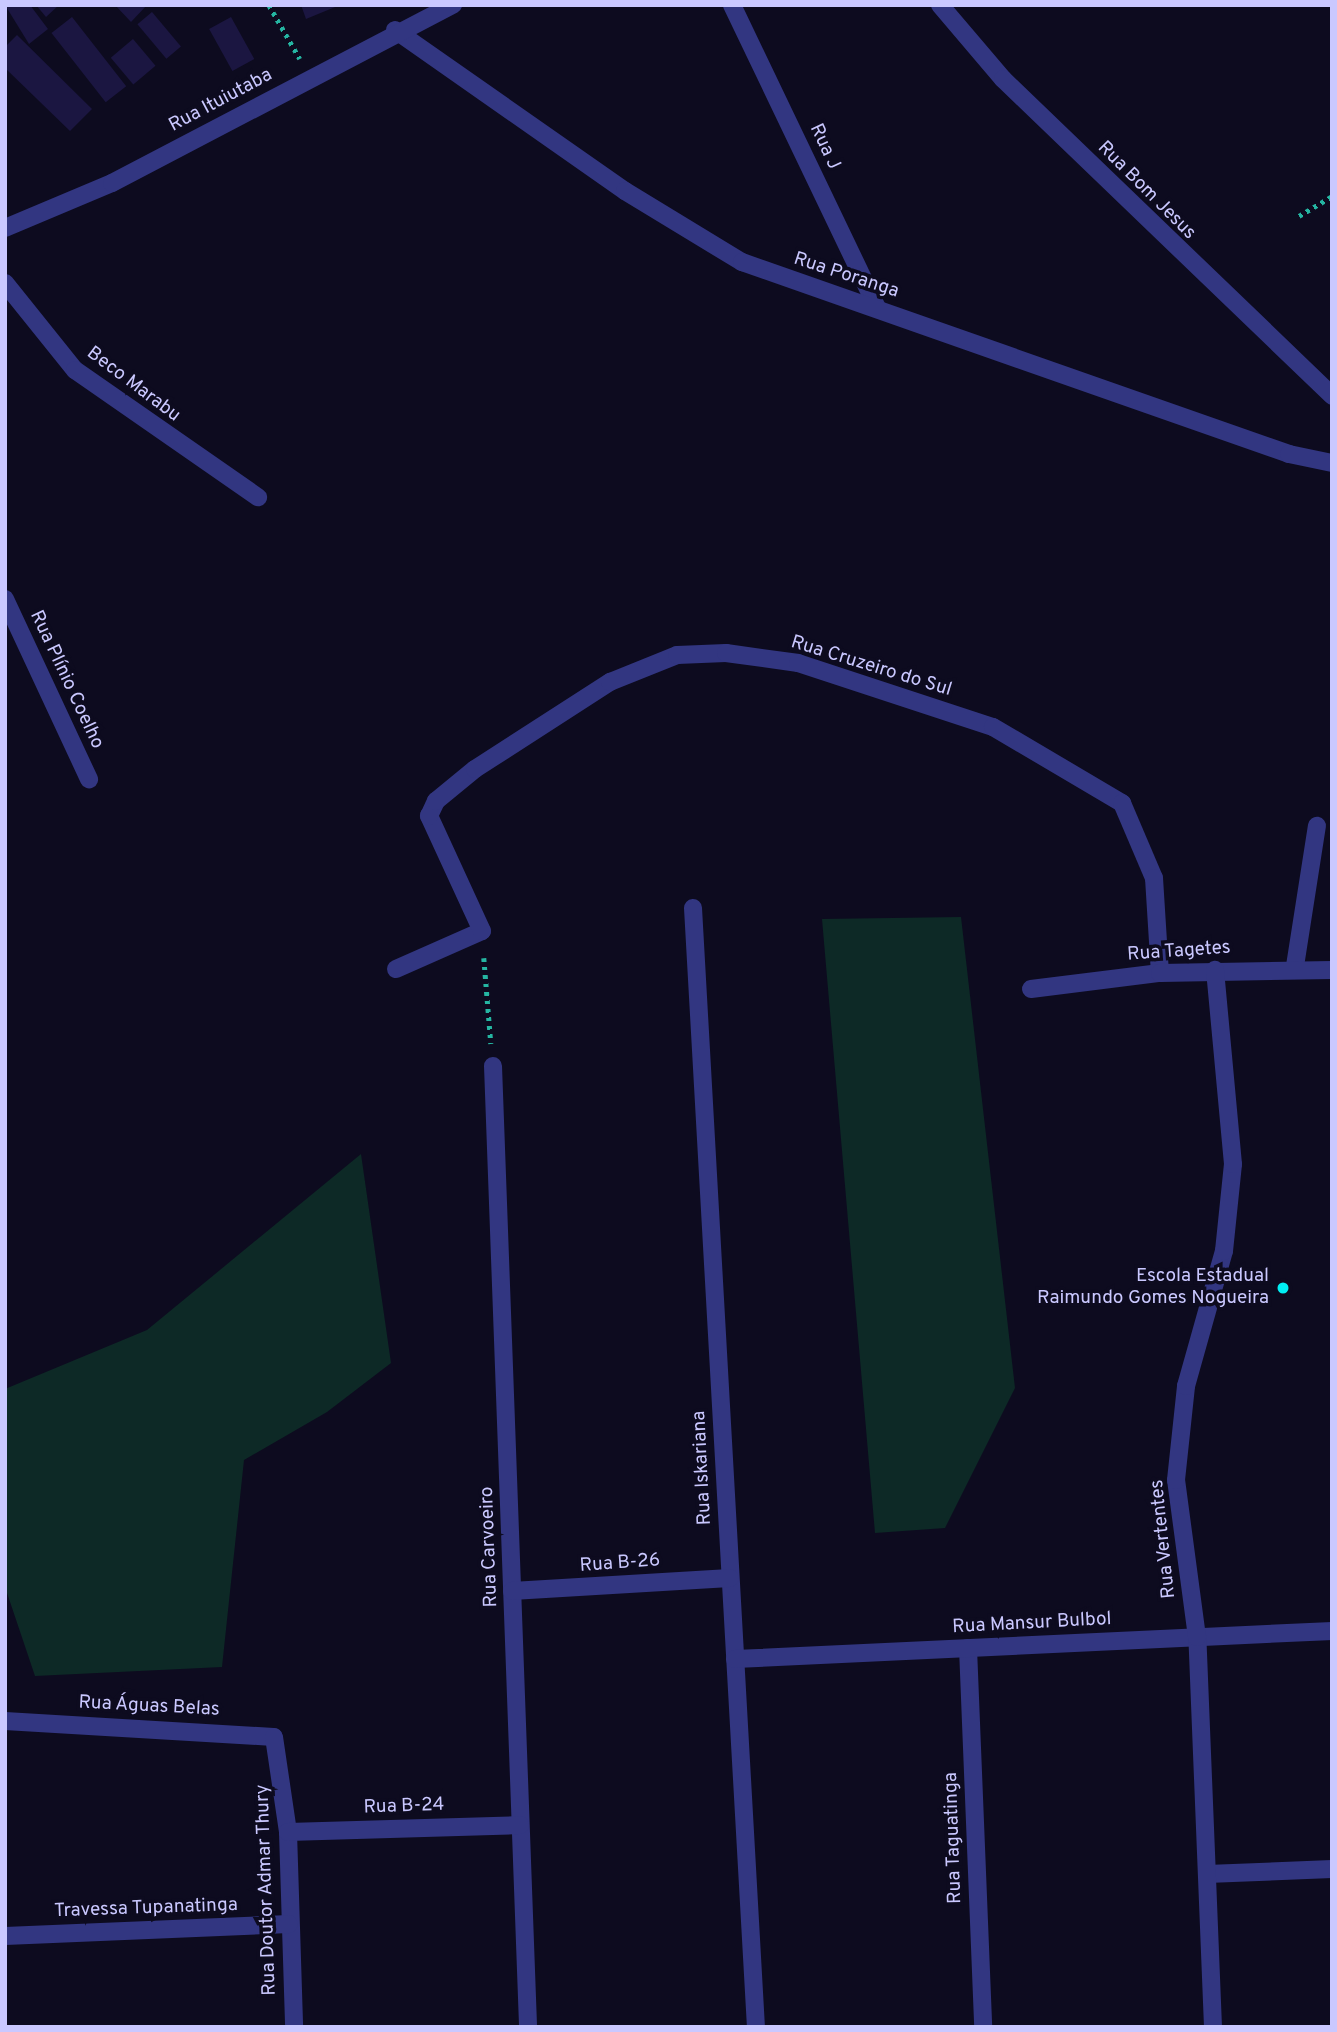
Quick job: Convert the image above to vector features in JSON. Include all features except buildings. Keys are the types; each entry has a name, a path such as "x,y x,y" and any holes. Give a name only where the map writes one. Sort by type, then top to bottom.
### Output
{"street":[{"name":"Rua Ituiutaba","path":"5,228 112,183 311,78 395,30 453,5"},
{"name":"Rua J","path":"732,5 877,307"},
{"name":"Rua Bom Jesus","path":"940,5 1043,119 1332,396"},
{"name":"Rua Poranga","path":"395,30 613,183 742,261 1289,454 1332,463"},
{"name":"Beco Marabu","path":"5,282 75,370 258,497"},
{"name":"Rua Plínio Coelho","path":"5,599 89,779"},
{"name":"Rua Cruzeiro do Sul","path":"482,931 429,816 436,801 475,769 610,682 677,655 726,653 798,663 993,727 1122,803 1154,878 1160,973"},
{"path":"1295,966 1317,826"},
{"name":"Rua Iskariana","path":"693,908 756,2027"},
{"path":"396,969 482,931"},
{"name":"Rua Tagetes","path":"1031,989 1160,973 1295,966 1332,970"},
{"name":"Rua Vertentes","path":"1213,2027 1197,1637 1176,1480 1186,1386 1224,1251 1233,1164 1215,970"},
{"name":"Rua Carvoeiro","path":"493,1066 528,2027"},
{"name":"Rua B-26","path":"512,1591 730,1578"},
{"name":"Rua Mansur Bulbol","path":"735,1659 1332,1631"},
{"name":"Rua Taguatinga","path":"968,1648 983,2027"},
{"name":"Rua Águas Belas","path":"5,1721 267,1734 281,1752"},
{"name":"Rua Doutor Admar Thury","path":"281,1752 288,1832 294,2027"},
{"name":"Rua B-24","path":"288,1832 520,1825"},
{"path":"1207,1874 1332,1869"},
{"name":"Travessa Tupanatinga","path":"5,1936 289,1924"}],"path":[{"path":"269,5 311,78"},
{"path":"1299,216 1332,196"},
{"path":"482,931 493,1066"}],"green space":[{"path":"961,917 1015,1388 945,1528 875,1533 822,919"},
{"path":"361,1154 391,1363 327,1412 244,1460 222,1667 35,1676 5,1587 5,1389 147,1330"}],"place":[{"name":"Escola Estadual Raimundo Gomes Nogueira","path":"1283,1288"}]}
